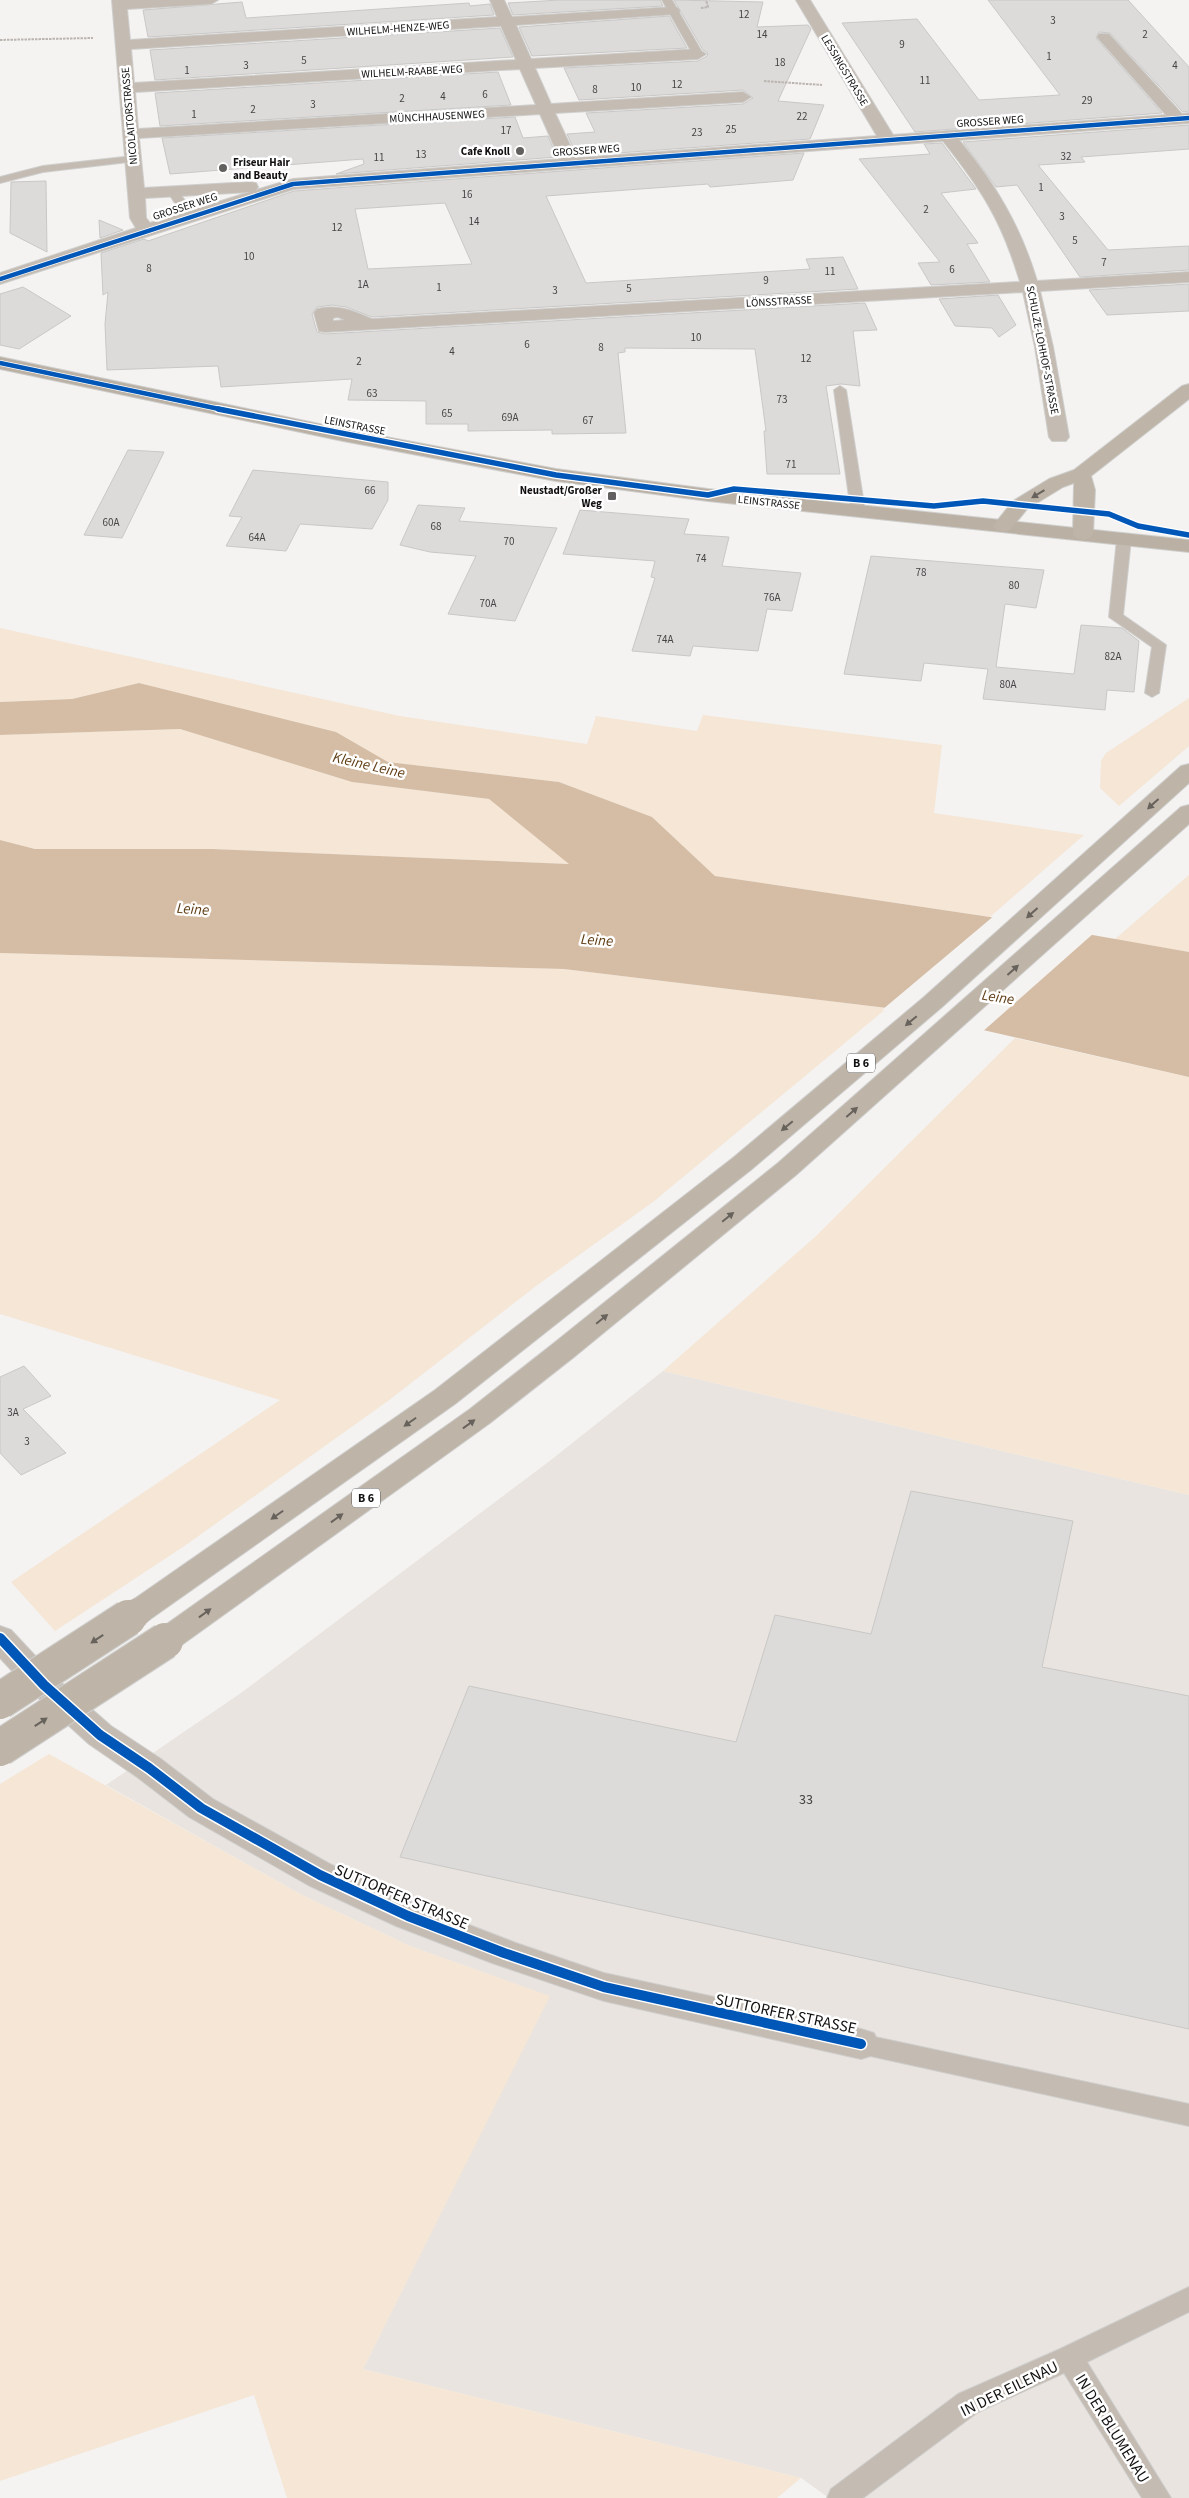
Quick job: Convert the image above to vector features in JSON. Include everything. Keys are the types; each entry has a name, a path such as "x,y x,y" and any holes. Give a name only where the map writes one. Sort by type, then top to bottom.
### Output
{"highway":[{"path":"1003,526 1020,505 1056,483 1081,474 1189,390"},
{"path":"1081,474 1085,490 1083,534"},
{"name":"B 6","path":"0,1701 138,1612 445,1397 519,1340 742,1163 925,1009 1189,771"},
{"name":"B 6","path":"0,1748 165,1641 480,1416 564,1350 786,1169 980,1000 1189,812"}],"street":[{"path":"120,3 211,0"},
{"path":"497,0 528,64 545,110 570,163"},
{"name":"LESSINGSTRASSE","path":"803,0 887,139"},
{"name":"NICOLAITORSTRASSE","path":"120,3 138,218 146,230"},
{"name":"WILHELM-HENZE-WEG","path":"122,41 507,21 670,6"},
{"path":"1104,37 1184,119"},
{"name":"WILHELM-RAABE-WEG","path":"126,88 698,54"},
{"name":"MÜNCHHAUSENWEG","path":"130,134 743,97"},
{"name":"GROSSER WEG","path":"0,279 271,189 320,181 1184,119"},
{"name":"SCHULZE-LOHHOF-STRASSE","path":"947,135 996,202 1010,231 1032,287 1059,436"},
{"name":"GROSSER WEG","path":"136,193 250,187 271,189"},
{"name":"LÖNSSTRASSE","path":"369,324 1189,277"},
{"name":"LEINSTRASSE","path":"0,363 342,435 556,475 699,494 1189,546"},
{"name":"SUTTORFER STRASSE","path":"0,1638 44,1685 100,1735 149,1768 201,1808 320,1875 408,1916 504,1953 604,1987 861,2044"}],"lane":[{"path":"670,6 698,54"},
{"path":"0,180 43,169 133,159"},
{"path":"173,191 189,216"},
{"path":"840,390 858,511"},
{"path":"1124,538 1116,617 1159,645 1152,693"},
{"path":"861,2044 1189,2115"},
{"name":"IN DER EILENAU","path":"841,2498 968,2403 1069,2358 1189,2299"},
{"name":"IN DER BLUMENAU","path":"1069,2358 1157,2498"}],"path":[{"path":"0,40 122,41"},
{"path":"743,97 750,96 759,80 855,87"}],"shaded area":[{"path":"0,628 400,716 587,744 596,716 697,731 703,715 942,745 934,813 1084,835 990,917 715,876 652,817 559,782 388,762 336,732 139,683 72,699 0,702"},
{"path":"1189,698 1189,746 1119,806 1100,788 1101,761 1106,753"},
{"path":"180,729 352,782 489,799 570,864 212,849 35,849 0,840 0,735"},
{"path":"1189,875 1189,952 1114,940"},
{"path":"0,953 564,969 887,1008 653,1202 536,1286 388,1401 183,1547 55,1631 11,1582 280,1400 0,1314"},
{"path":"1015,1038 1189,1077 1189,1495 663,1371 816,1236"},
{"path":"663,1371 1189,1495 1189,2498 829,2498 801,2478 363,2369 549,1996 410,1946 302,1895 106,1785 241,1693 551,1460"},
{"path":"49,1754 302,1895 410,1946 550,1996 363,2369 801,2478 777,2498 287,2498 254,2395 0,2481 0,1784"}],"water":[{"path":"139,683 336,732 388,762 559,782 652,817 715,876 990,917 1189,952 1189,1077 887,1008 564,969 0,953 0,840 35,849 212,849 569,864 489,799 352,782 180,729 0,735 0,702 72,699"}],"pier":[{"path":"995,915 1094,933 981,1033 882,1010"}],"building":[{"path":"560,0 660,0 663,6 513,15 508,3"},
{"path":"674,0 763,2 757,27 808,25 811,29 778,101 824,105 810,139 577,156 567,134 595,132 586,113 743,104 753,98 743,90 579,100 564,68 698,61 707,56 708,53 703,50"},
{"path":"988,0 1128,0 1189,67 1189,111 1183,112 1110,33 1099,32 1096,38 1162,113 915,132 842,23 917,19 979,100 1060,95"},
{"path":"242,2 246,18 469,3 470,6 490,4 494,15 148,37 143,10"},
{"path":"669,16 687,48 532,56 519,27"},
{"path":"500,28 513,57 155,80 150,50"},
{"path":"498,72 511,105 160,126 155,93"},
{"path":"515,117 523,138 548,136 557,157 336,174 364,164 363,159 170,174 162,138"},
{"path":"1189,125 1189,149 1081,157 1085,162 1038,165 1108,250 1189,246 1189,270 1080,277 1017,185 996,187 963,142"},
{"path":"942,143 976,189 941,193 978,243 967,244 990,282 931,285 918,263 940,262 859,159 930,154 924,144"},
{"path":"804,153 793,180 710,187 708,184 546,196 586,283 810,269 806,259 843,257 858,289 372,317 346,307 332,305 317,307 312,314 317,332 325,334 865,303 877,330 853,331 860,386 841,384 826,386 840,474 767,474 764,431 766,431 755,349 625,348 625,352 618,353 626,433 552,434 552,430 468,431 468,424 426,424 426,401 348,400 352,379 221,387 218,366 107,370 105,324 108,292 103,295 101,253 144,239 148,241 294,191","holes":["445,203 472,264 368,269 355,209"]},
{"path":"46,181 47,252 10,233 11,182"},
{"path":"99,220 123,230 100,238"},
{"path":"1189,284 1189,311 1107,315 1089,290"},
{"path":"23,287 71,316 19,349 0,345 0,294"},
{"path":"998,295 1016,325 999,337 992,328 955,326 939,299"},
{"path":"128,450 164,452 122,538 84,535"},
{"path":"253,470 388,482 388,500 372,529 300,524 286,551 226,546 242,517 229,516"},
{"path":"418,505 465,508 459,521 557,528 515,621 448,614 476,556 430,552 400,545"},
{"path":"580,510 689,519 684,534 729,537 722,566 801,573 792,611 767,609 758,651 693,646 690,656 632,651 655,578 651,577 655,561 563,554"},
{"path":"871,556 1044,570 1036,608 1005,604 996,667 1074,674 1081,625 1122,628 1139,641 1134,692 1107,690 1105,710 983,699 988,669 924,663 921,681 844,674"},
{"path":"24,1366 51,1396 23,1409 66,1453 21,1475 0,1453 0,1377"},
{"path":"911,1491 1073,1521 1042,1667 1189,1696 1189,2029 400,1857 469,1686 736,1742 775,1615 871,1634"}],"cycle path":[{"path":"0,279 189,216 293,184 1189,118"},
{"path":"0,363 343,435 556,475 708,495 734,489 934,506 983,501 1109,514 1138,526 1189,535"},
{"path":"0,1638 44,1685 100,1735 149,1768 201,1808 320,1875 408,1916 504,1953 604,1987 861,2044"}],"place":[{"name":"Cafe Knoll","path":"520,151"},
{"name":"Friseur Hair and Beauty","path":"223,168"},
{"name":"Neustadt/Großer Weg","path":"612,496"}],"water label":[{"name":"Kleine Leine","path":"369,765"},
{"name":"Leine","path":"193,909"},
{"name":"Leine","path":"597,940"},
{"name":"Leine","path":"998,997"}]}
